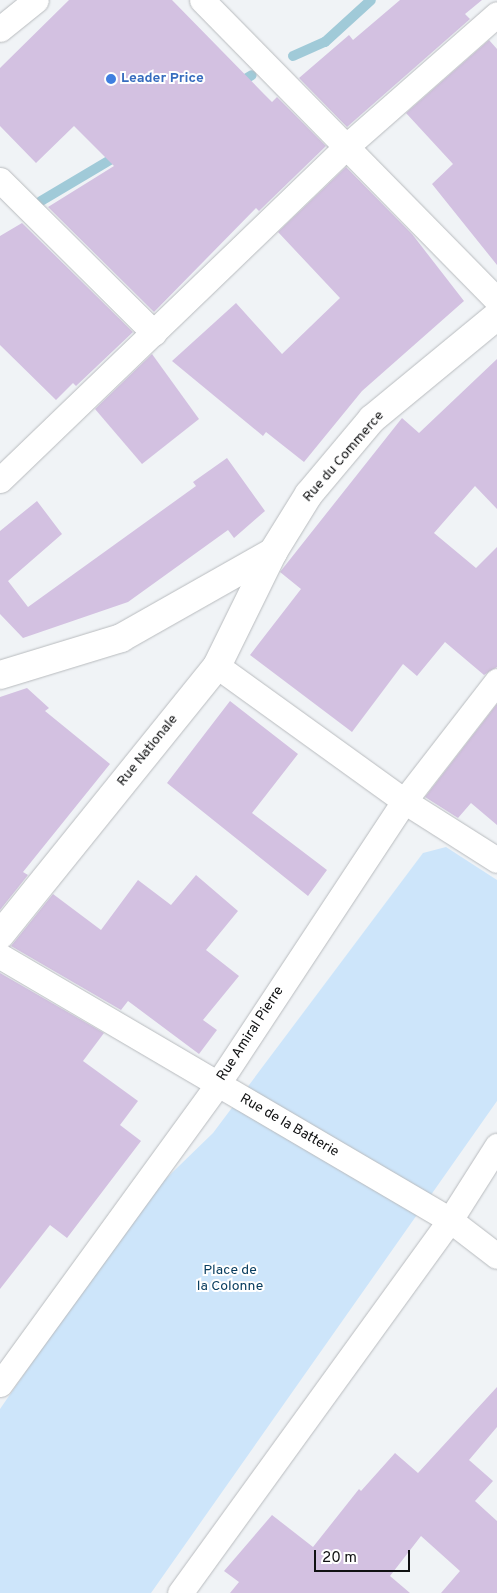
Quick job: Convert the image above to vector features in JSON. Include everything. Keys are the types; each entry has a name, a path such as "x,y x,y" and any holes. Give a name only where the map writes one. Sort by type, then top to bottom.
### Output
{"street":[{"path":"0,29 36,0"},
{"path":"202,0 348,145 497,300"},
{"path":"0,480 348,145 497,14"},
{"path":"0,180 154,333"},
{"name":"Rue du Commerce","path":"273,552 309,494 372,419 497,316"},
{"path":"0,675 121,638 273,552"},
{"name":"Rue Nationale","path":"0,935 217,666 273,552"},
{"path":"217,666 404,801 497,860"},
{"name":"Rue Amiral Pierre","path":"0,1384 217,1085 404,801 497,681"},
{"name":"Rue de la Batterie","path":"0,956 450,1220 497,1256"},
{"path":"180,1593 450,1220 497,1146"}],"green space":[{"name":"Place de la Colonne","path":"446,847 497,880 497,1101 151,1593 0,1593 0,1409 145,1199 213,1133 423,853"}],"building":[{"path":"69,0 172,0 272,102 277,97 326,146 259,211 256,208 154,312 48,207 114,166 74,126 36,163 0,126 0,68"},
{"path":"400,0 482,0 465,14 470,19 347,127 299,78 349,35 353,40"},
{"path":"489,40 497,49 497,265 432,184 453,164 406,113"},
{"path":"346,167 412,234 464,301 362,391 304,462 266,432 263,436 172,361 236,303 282,354 340,298 278,232"},
{"path":"22,223 133,332 76,386 73,383 56,400 0,345 0,236"},
{"path":"152,354 199,419 142,464 95,409"},
{"path":"497,359 497,509 475,486 434,533 476,568 497,547 497,667 484,675 445,642 417,676 403,664 352,732 250,655 301,589 280,572 402,418 419,433"},
{"path":"227,458 265,511 234,538 228,530 128,602 23,638 0,614 0,531 37,501 62,534 8,581 28,607 196,486 193,482"},
{"path":"27,688 49,708 45,711 110,764 23,872 28,875 0,910 0,697"},
{"path":"230,701 298,754 252,813 327,870 308,896 167,783"},
{"path":"497,704 497,825 471,803 458,818 425,797"},
{"path":"196,875 238,911 206,950 239,976 203,1020 217,1030 199,1054 128,1001 121,1010 11,946 53,894 101,930 138,880 171,905"},
{"path":"0,973 104,1033 83,1061 138,1101 120,1125 141,1141 67,1238 50,1225 0,1289"},
{"path":"497,1387 497,1427 469,1460 493,1481 475,1501 497,1521 497,1593 441,1593 460,1571 421,1536 390,1576 410,1593 230,1593 239,1582 224,1571 272,1515 313,1547 359,1489 361,1491 395,1453 418,1473"}],"waterway":[{"path":"293,56 325,42 371,0"},
{"path":"237,84 252,75"},
{"path":"41,201 120,154"}],"place":[{"name":"Leader Price","path":"111,79"}]}
